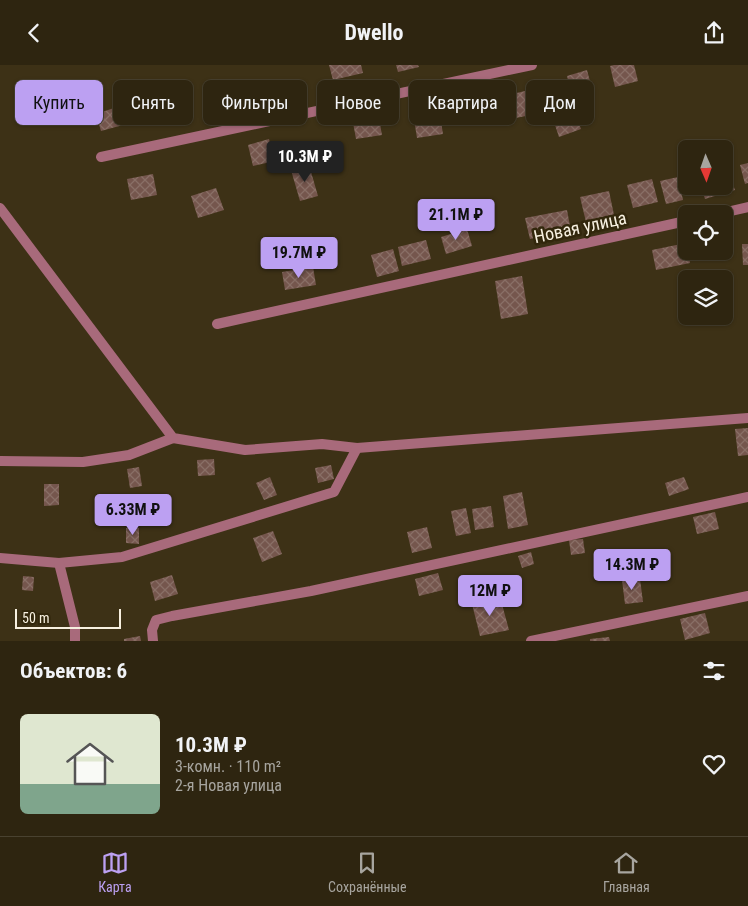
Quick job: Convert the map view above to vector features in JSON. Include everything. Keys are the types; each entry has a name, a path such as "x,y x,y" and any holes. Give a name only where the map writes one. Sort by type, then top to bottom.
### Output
{"street":[{"path":"101,157 532,65"},
{"path":"733,210 748,207"},
{"path":"0,208 174,438"},
{"name":"Новая улица","path":"218,324 678,223"},
{"path":"0,461 83,462 129,455 174,438 245,450 322,444 357,448 748,417"},
{"path":"0,558 59,563 122,557 334,492 357,448"},
{"path":"152,641 152,630 156,621 172,616 320,589 748,497"},
{"path":"59,563 75,627 75,641"},
{"path":"531,641 748,596"}],"building":[{"path":"329,65 361,65 363,73 333,80"},
{"path":"396,65 418,65 419,67 398,72"},
{"path":"634,65 638,81 615,87 610,66"},
{"path":"587,70 590,80 568,80 567,76"},
{"path":"525,91 526,116 516,118 516,93"},
{"path":"113,108 113,125 123,125 101,131 99,125 103,125 103,112"},
{"path":"353,125 380,125 382,135 356,139"},
{"path":"415,125 442,125 443,134 417,138"},
{"path":"555,125 579,125 581,129 559,137"},
{"path":"269,139 275,161 253,166 248,145"},
{"path":"326,143 333,162 319,166 313,147"},
{"path":"748,163 748,183 745,184 740,165"},
{"path":"309,165 318,196 300,201 291,170"},
{"path":"153,174 157,195 131,200 127,179"},
{"path":"678,177 678,195 682,195 683,200 666,204 660,181"},
{"path":"652,179 658,202 633,208 627,185"},
{"path":"216,188 224,210 198,218 191,196"},
{"path":"609,191 614,215 586,222 580,197"},
{"path":"704,195 718,195 705,199"},
{"path":"567,210 571,231 530,239 525,218"},
{"path":"467,229 472,246 446,254 441,237"},
{"path":"426,240 431,259 402,266 398,247"},
{"path":"742,244 748,244 748,265 743,265"},
{"path":"678,245 678,260 690,260 690,263 656,270 652,250"},
{"path":"393,249 399,271 377,277 371,255"},
{"path":"313,267 316,285 285,290 282,272"},
{"path":"522,276 528,314 501,319 495,281"},
{"path":"748,428 748,455 738,456 735,429"},
{"path":"214,459 215,475 198,476 197,460"},
{"path":"331,465 334,479 318,483 315,468"},
{"path":"139,467 142,486 130,488 127,469"},
{"path":"270,477 277,495 264,500 256,483"},
{"path":"684,477 689,489 669,496 665,483"},
{"path":"44,484 59,484 59,505 44,506"},
{"path":"522,492 528,525 508,529 503,496"},
{"path":"491,506 494,527 475,530 472,509"},
{"path":"466,508 471,533 456,536 451,511"},
{"path":"715,512 719,529 697,534 693,517"},
{"path":"427,527 432,548 412,553 407,532"},
{"path":"126,528 139,528 139,544 126,543"},
{"path":"273,531 282,554 262,562 253,538"},
{"path":"583,539 585,553 571,555 569,540"},
{"path":"531,552 534,564 522,568 518,556"},
{"path":"438,573 443,590 419,596 415,579"},
{"path":"172,575 178,594 155,601 150,582"},
{"path":"23,576 34,577 33,591 22,590"},
{"path":"640,579 643,602 625,604 622,580"},
{"path":"500,597 509,630 480,636 472,604"},
{"path":"705,613 710,633 685,640 680,619"},
{"path":"140,636 141,641 124,641 124,639"},
{"path":"609,637 610,641 590,641 590,639"}]}
